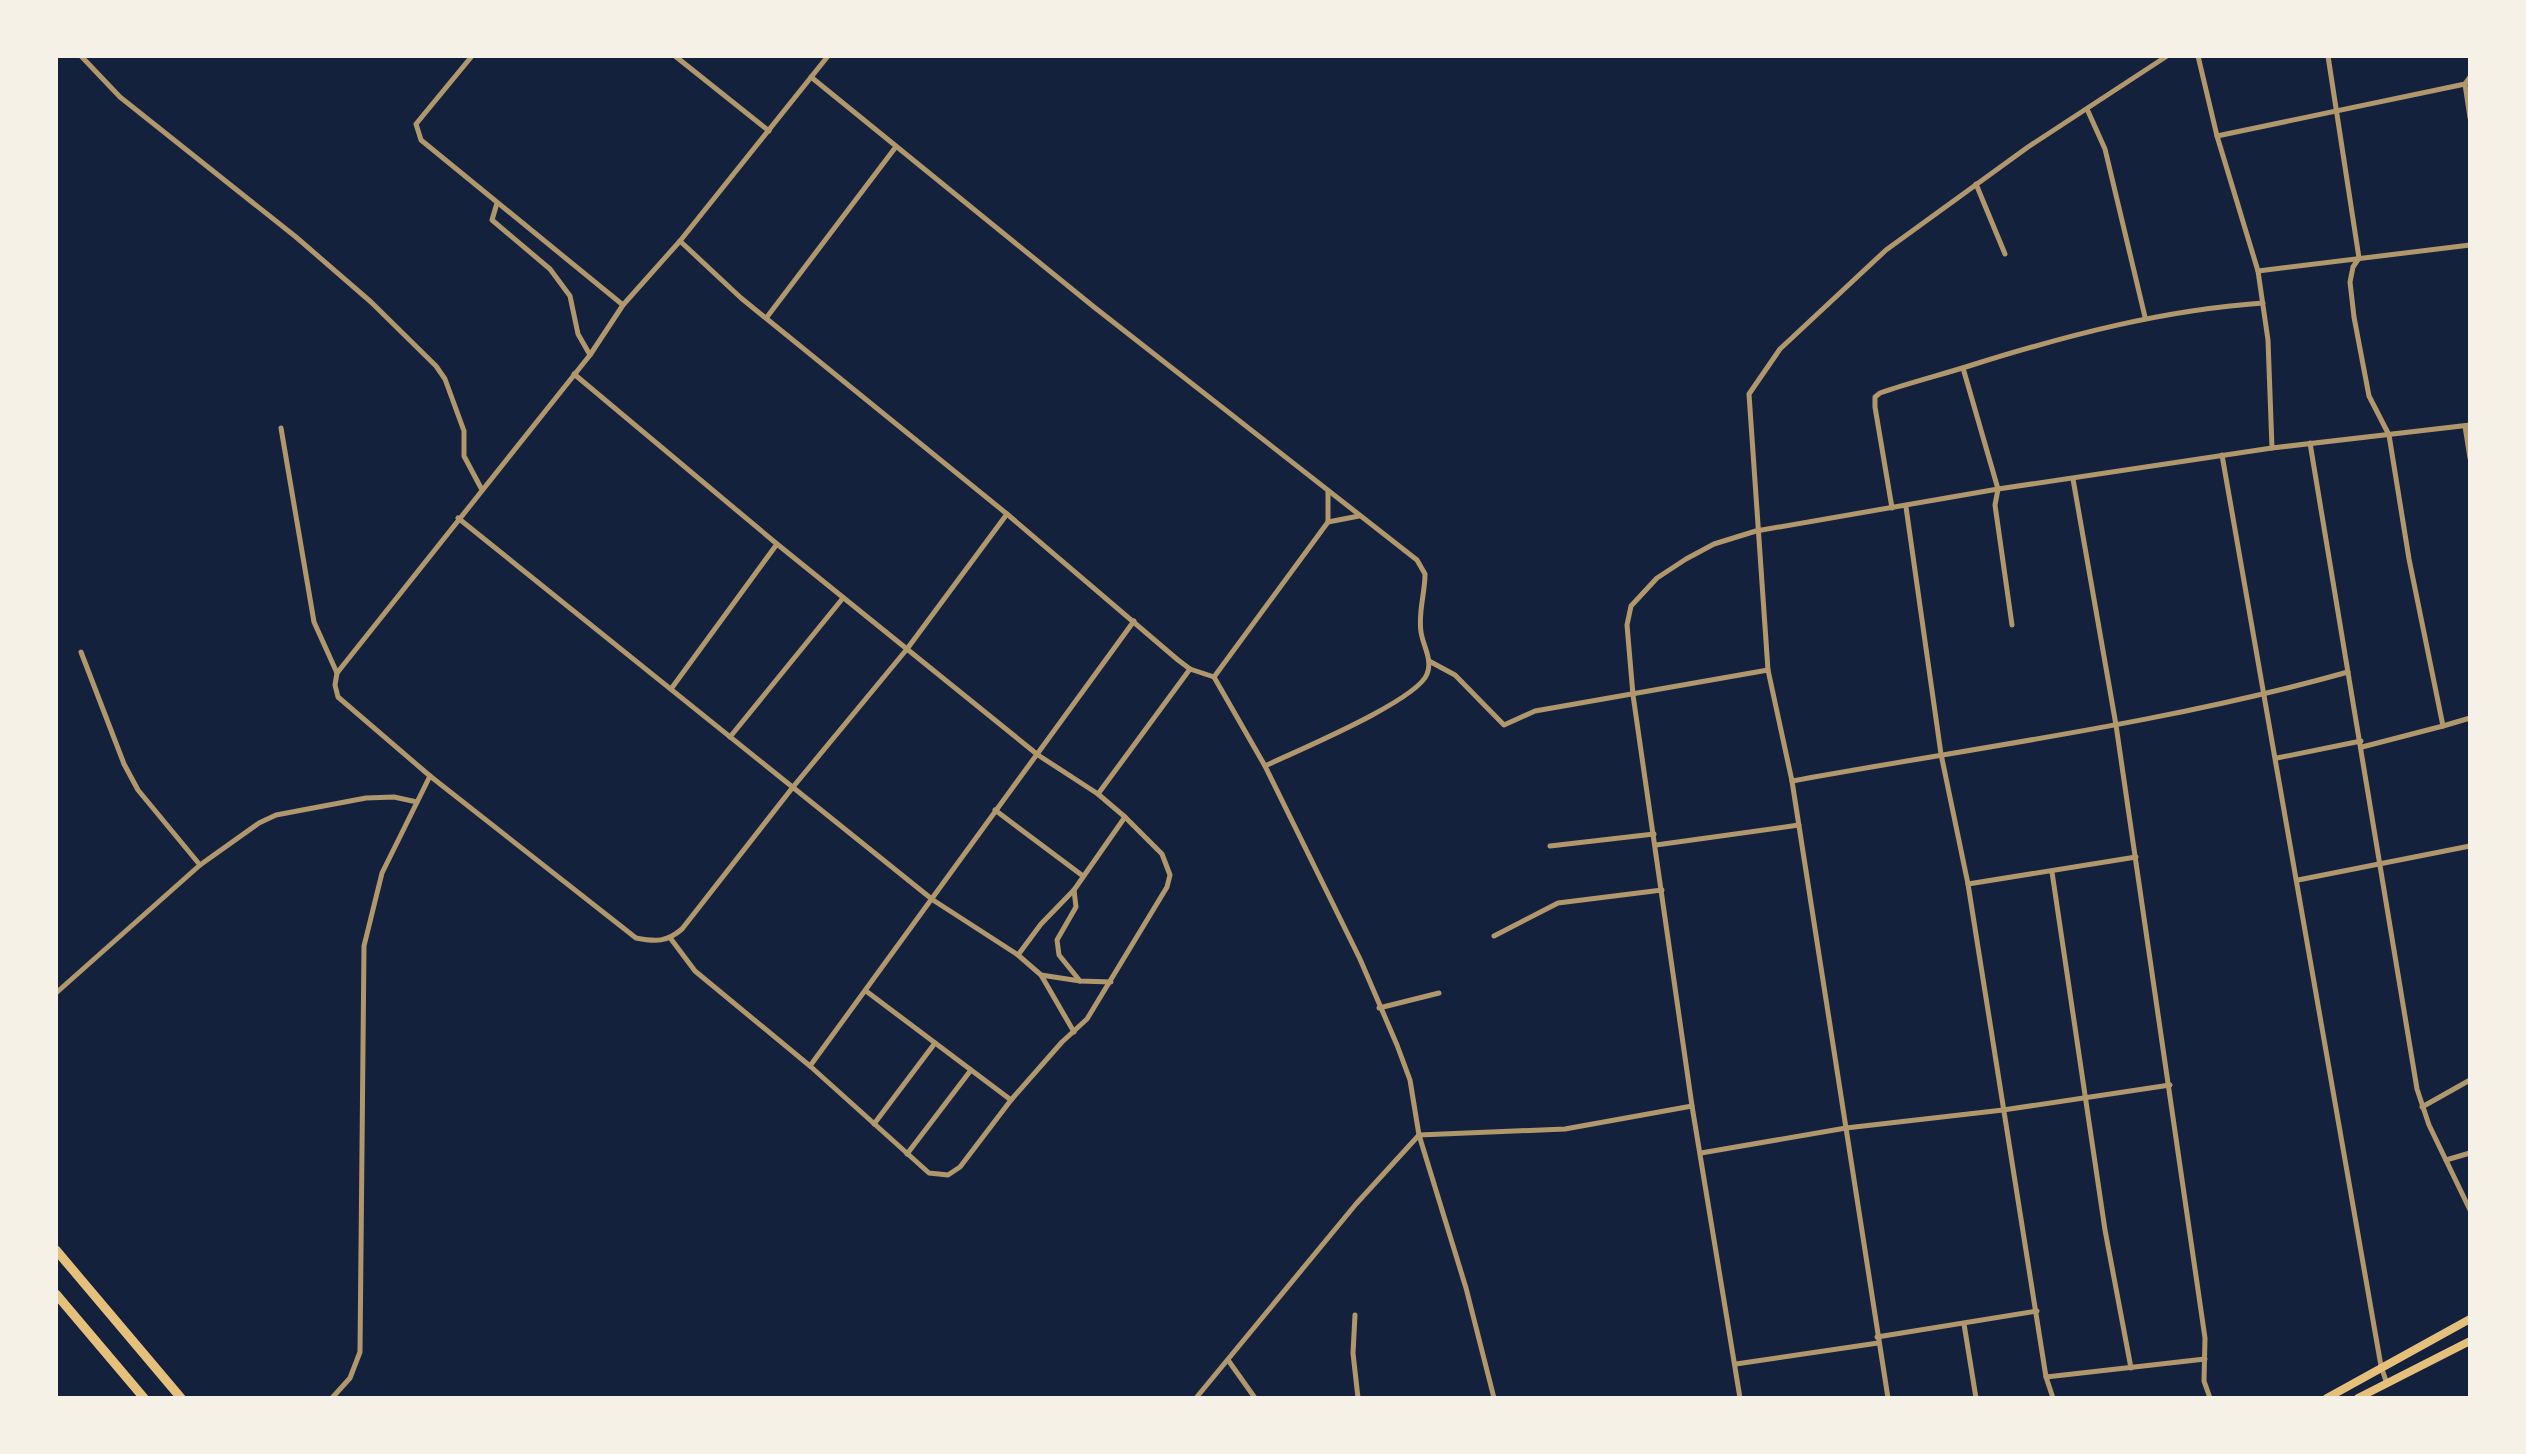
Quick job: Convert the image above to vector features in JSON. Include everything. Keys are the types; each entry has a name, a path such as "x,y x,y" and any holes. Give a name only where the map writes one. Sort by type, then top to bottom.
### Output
{"main road":[{"path":"56,1250 181,1398"},
{"path":"56,1294 144,1398"},
{"path":"2327,1398 2470,1319"},
{"path":"2358,1398 2470,1342"}],"street":[{"path":"81,56 120,97 296,237 371,302 436,366 445,379 464,430 464,456 481,488"},
{"path":"472,56 416,124 421,141 623,305"},
{"path":"674,56 769,131"},
{"path":"828,56 680,241 623,305 590,355 481,488 337,673 335,685 343,703 430,776 636,938 655,942 671,939 682,929 793,787 907,649 1007,513"},
{"path":"1888,1398 1792,781 1768,670 1756,531 1756,471 1747,404 1754,383 1780,349 1843,287 1886,250 1976,184 2166,56"},
{"path":"2198,56 2217,136 2258,271 2263,303 2272,448"},
{"path":"2328,56 2359,258 2353,267 2350,282 2354,317 2369,396 2389,435 2409,559 2443,726"},
{"path":"811,77 895,148 1417,560 1425,574 1419,613 1421,635 1429,661 1427,674 1418,686 1389,706 1265,766"},
{"path":"2217,136 2465,84 2470,77"},
{"path":"2465,84 2470,118"},
{"path":"2087,109 2105,149 2145,317"},
{"path":"767,317 895,148"},
{"path":"1976,184 2005,254"},
{"path":"497,203 492,219 550,269 569,296 578,334 590,355"},
{"path":"680,241 725,284 1007,513 1190,669 1214,677 1265,766 1360,959 1410,1080 1419,1135 1466,1288 1494,1398"},
{"path":"2258,271 2470,245"},
{"path":"1892,508 1875,397 1933,375 2145,317 2208,307 2263,303"},
{"path":"1963,368 1998,489 1996,505 2012,625"},
{"path":"574,374 777,544 1038,755 1098,794 1162,854 1170,875 1167,887 1111,982 1074,1032 1011,1100 960,1167 948,1175 929,1173 810,1066 695,971 671,939"},
{"path":"1741,1398 1692,1106 1657,845 1633,695 1627,625 1631,607 1657,578 1686,559 1714,544 1756,531 1998,489 2222,455 2468,426 2470,458"},
{"path":"281,428 314,622 337,673"},
{"path":"2310,443 2421,1107 2470,1209"},
{"path":"2222,455 2381,1366 2387,1384"},
{"path":"2073,479 2116,725 2170,1085 2178,1167 2205,1338 2204,1381 2210,1398"},
{"path":"1214,677 1328,522 1328,491"},
{"path":"1906,507 1941,754 1968,884 2046,1377 2053,1398"},
{"path":"1328,522 1360,516"},
{"path":"458,518 933,900 1018,955 1041,975 1074,1032"},
{"path":"671,689 777,544"},
{"path":"730,737 843,597"},
{"path":"810,1066 1134,621"},
{"path":"81,652 124,764 138,790 200,865"},
{"path":"1429,661 1455,675 1504,725 1535,711 1768,670"},
{"path":"1098,794 1190,669"},
{"path":"1792,781 2116,725 2266,695 2348,672"},
{"path":"2277,758 2361,744 2470,718"},
{"path":"332,1398 350,1378 360,1352 364,946 382,873 430,776"},
{"path":"56,993 200,865 276,815 366,798 394,797 417,802"},
{"path":"995,810 1083,876"},
{"path":"1018,955 1041,923 1074,890 1125,817"},
{"path":"1657,845 1799,825"},
{"path":"1550,846 1654,834"},
{"path":"2298,880 2470,846"},
{"path":"1968,884 2136,857"},
{"path":"2052,872 2085,1099 2131,1368"},
{"path":"1074,890 1076,907 1057,940 1059,955 1080,981"},
{"path":"1494,936 1558,903 1662,890"},
{"path":"1041,975 1111,982"},
{"path":"866,991 1011,1100"},
{"path":"1379,1007 1439,993"},
{"path":"874,1124 935,1043"},
{"path":"908,1154 971,1070"},
{"path":"2421,1107 2470,1080"},
{"path":"1701,1153 1846,1128 2003,1110 2170,1085"},
{"path":"1196,1398 1356,1203 1419,1135 1565,1129 1692,1106"},
{"path":"2446,1160 2470,1153"},
{"path":"1736,1364 2037,1311"},
{"path":"1355,1315 1353,1353 1358,1398"},
{"path":"1964,1324 1976,1398"},
{"path":"2046,1377 2205,1359"},
{"path":"1228,1360 1255,1398"}]}
